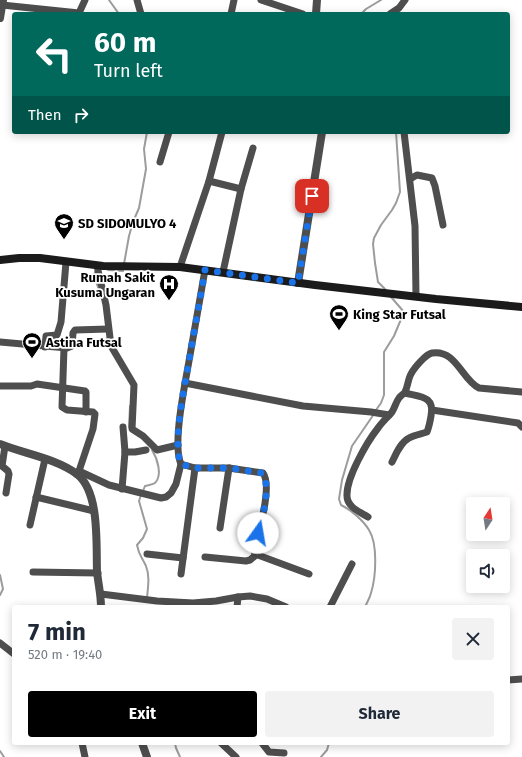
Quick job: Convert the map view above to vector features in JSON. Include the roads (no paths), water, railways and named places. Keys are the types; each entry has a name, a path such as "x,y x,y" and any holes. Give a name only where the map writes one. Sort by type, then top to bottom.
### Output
{"main road":[{"path":"0,260 29,257 97,268 180,266 298,283 522,307"}],"street":[{"path":"80,12 85,0"},
{"path":"137,0 140,12"},
{"path":"231,12 234,0"},
{"path":"261,0 297,12"},
{"path":"316,0 316,12"},
{"path":"393,12 399,8 404,0"},
{"path":"0,18 2,2 66,12"},
{"path":"160,162 168,134"},
{"path":"180,266 209,181 221,134"},
{"path":"298,283 322,134"},
{"path":"404,134 416,226 416,296"},
{"path":"223,272 241,189 253,148"},
{"path":"410,179 417,175 432,178 443,225"},
{"path":"209,181 241,189"},
{"path":"45,347 46,336 56,335 61,322 66,262"},
{"path":"97,268 106,305 106,329 111,346 134,385 132,429 143,436 157,450 178,445"},
{"path":"6,493 9,474 8,471 2,466 3,445 45,459 122,489 142,495 161,498 169,495 176,484 181,464 178,445 180,416 205,270"},
{"path":"0,342 64,348 72,346 73,333 75,330 106,329"},
{"path":"64,348 61,404 64,409 67,410 94,412 95,414 91,435 77,472"},
{"path":"368,517 355,509 349,503 347,498 347,492 355,466 377,429 389,415 400,396 405,393 410,375 417,366 432,353 444,354 453,360 473,385 479,388 522,392"},
{"path":"185,383 303,406 389,415"},
{"path":"0,386 31,386 37,384 86,391 86,412"},
{"path":"392,462 405,441 427,432 429,428 432,404 428,400 405,393"},
{"path":"432,410 518,423 522,427"},
{"path":"122,489 125,452 123,427"},
{"path":"125,452 146,450"},
{"path":"30,525 45,459"},
{"path":"181,464 195,468 229,468 260,472 264,475 266,479 265,503 254,550 256,555"},
{"path":"181,574 195,468"},
{"path":"220,528 229,468"},
{"path":"77,472 86,485 94,511 98,573 101,594 100,605"},
{"path":"36,497 94,511"},
{"path":"147,554 183,558"},
{"path":"204,557 246,561 250,560 256,555"},
{"path":"256,555 309,574"},
{"path":"331,605 352,564"},
{"path":"33,572 98,573"},
{"path":"101,594 157,604 193,603 216,601 238,596 250,596 267,599 281,605"},
{"path":"237,605 238,596"},
{"path":"0,643 12,652"},
{"path":"510,680 522,679"},
{"path":"82,745 85,757"},
{"path":"143,745 147,757"},
{"path":"223,745 236,757"},
{"path":"264,745 269,752 284,753"}],"waterway":[{"path":"109,0 118,12"},
{"path":"363,12 381,0"},
{"path":"124,264 129,236 139,208 146,169 144,149 147,134"},
{"path":"386,290 378,282 373,244 374,238 396,203 400,192 396,134"},
{"path":"108,270 123,271 123,268"},
{"path":"95,272 94,276 99,290"},
{"path":"376,410 384,395 384,352 394,336 404,312 391,297"},
{"path":"129,427 130,406"},
{"path":"366,605 371,595 374,578 375,552 372,536 364,523 341,505 339,499 342,480 352,446 374,414"},
{"path":"143,491 145,486 155,483 159,476 156,457 152,450"},
{"path":"141,495 139,501 147,529 143,538 137,545 148,574 147,598"},
{"path":"0,575 3,589 0,595"},
{"path":"175,745 180,757"},
{"path":"321,757 327,750 328,745"},
{"path":"0,751 4,757"}],"place":[{"name":"SD SIDOMULYO 4","path":"64,240"},
{"name":"Rumah Sakit Kusuma Ungaran","path":"169,301"},
{"name":"King Star Futsal","path":"339,331"},
{"name":"Astina Futsal","path":"32,359"}]}
